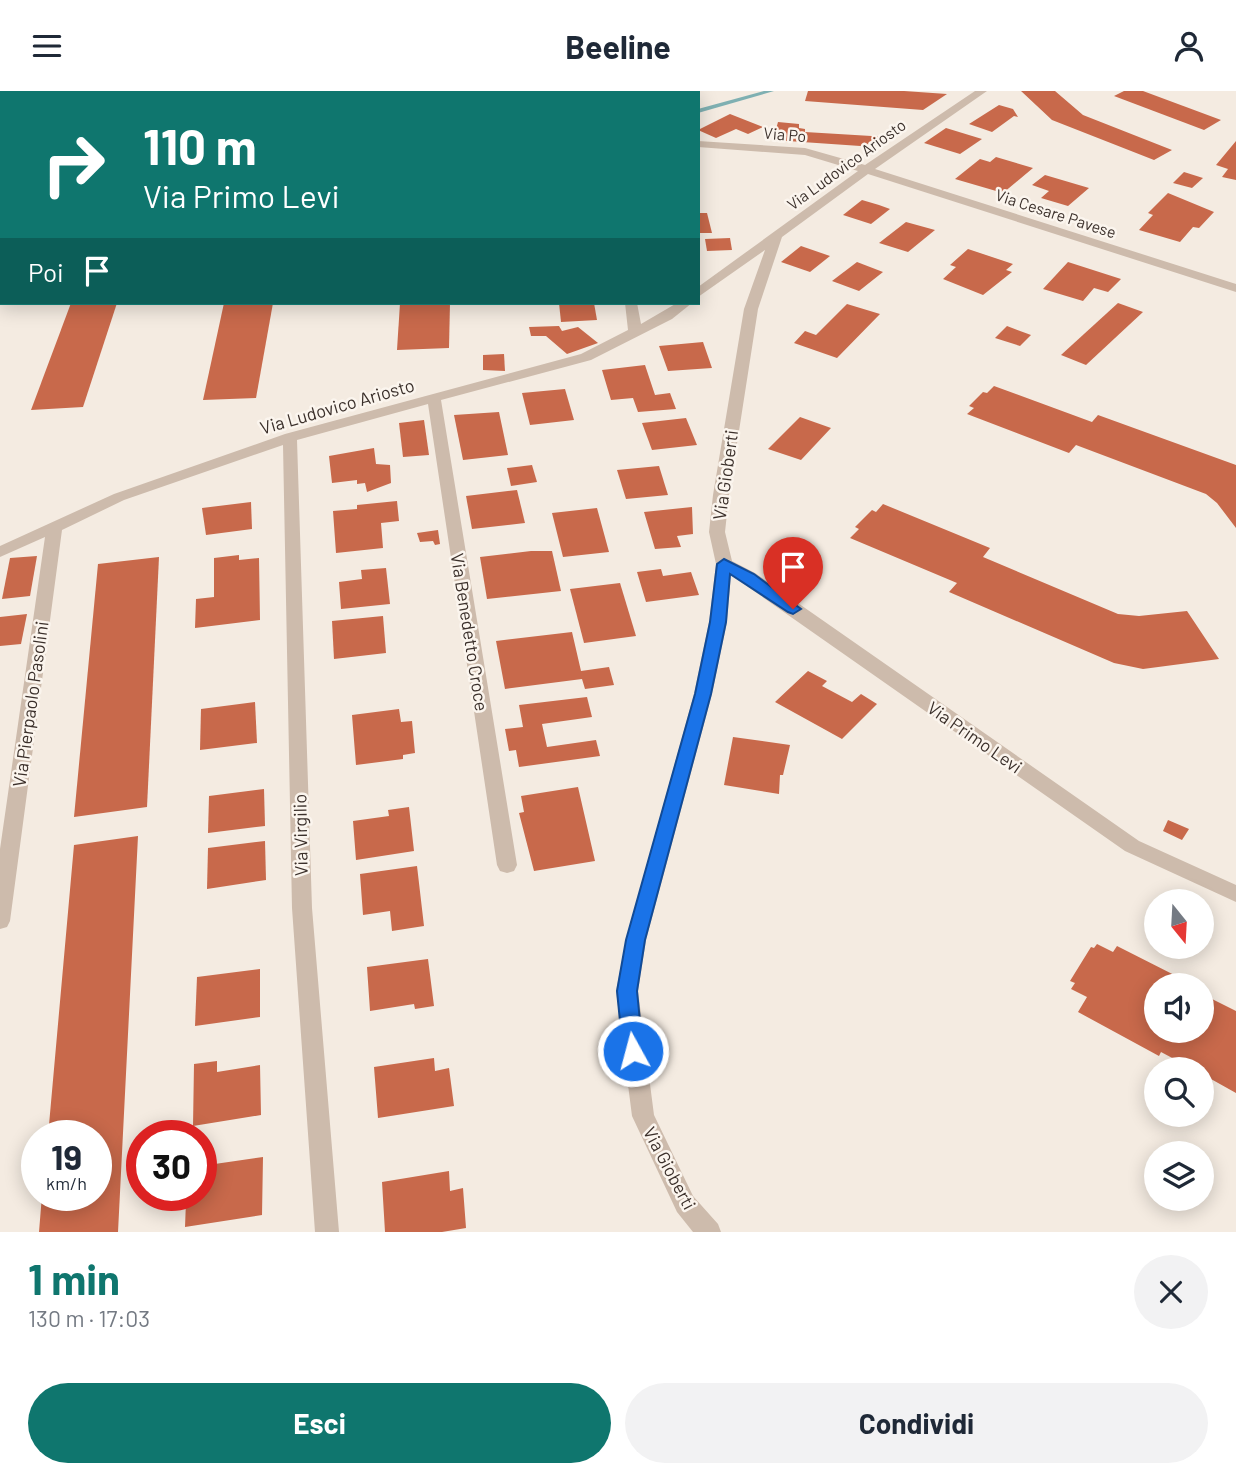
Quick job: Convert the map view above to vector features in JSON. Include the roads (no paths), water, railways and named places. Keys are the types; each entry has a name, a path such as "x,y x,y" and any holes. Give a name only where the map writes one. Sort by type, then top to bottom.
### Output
{"street":[{"name":"Via Ludovico Ariosto","path":"700,292 866,170 982,91"},
{"name":"Via Po","path":"700,144 823,153 866,170"},
{"name":"Via Cesare Pavese","path":"866,170 1236,288"},
{"name":"Via Gioberti","path":"709,1232 684,1204 643,1116 627,991 636,940 703,694 718,622 724,564 717,532 721,495 751,309 776,237"},
{"path":"631,305 635,332"},
{"name":"Via Ludovico Ariosto","path":"0,552 54,529 119,496 290,437 586,357 667,316 682,305"},
{"name":"Via Benedetto Croce","path":"434,399 507,865"},
{"name":"Via Virgilio","path":"290,437 302,908 327,1232"},
{"name":"Via Pierpaolo Pasolini","path":"0,921 54,529"},
{"name":"Via Primo Levi","path":"724,564 749,577 1132,846 1236,894"}],"waterway":[{"path":"700,110 771,91"}]}
